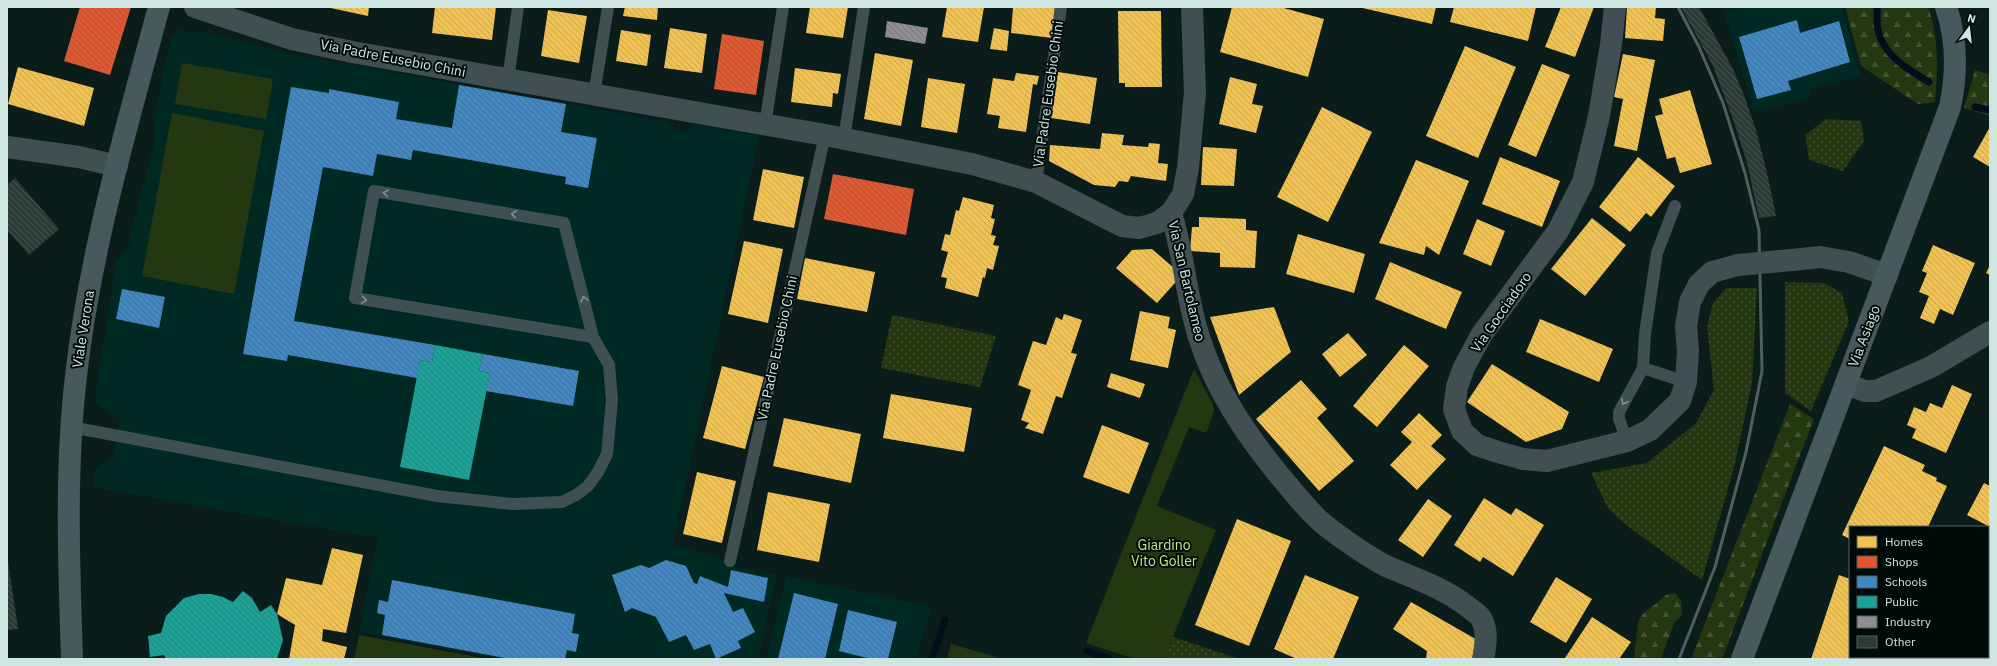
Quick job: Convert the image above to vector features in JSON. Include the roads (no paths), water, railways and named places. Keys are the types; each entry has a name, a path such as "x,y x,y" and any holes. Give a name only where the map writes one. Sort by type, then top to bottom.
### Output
{"main road":[{"name":"Viale Verona","path":"72,659 70,496 71,427 76,377 88,294 117,166 159,7"},
{"name":"Via Asiago","path":"1742,659 1950,107 1954,87 1954,44 1946,7"}],"street":[{"name":"Via Padre Eusebio Chini","path":"195,7 292,39 352,52 834,137 972,164 1036,182 1122,226 1139,228 1157,223 1171,213"},
{"name":"Via San Bartolameo","path":"1192,7 1195,92 1188,168 1183,194 1171,213 1179,238 1185,276 1199,337 1215,378 1227,403 1248,436 1297,497 1320,521 1385,565 1429,576 1446,592 1480,616 1485,628 1486,642 1483,659"},
{"name":"Via Gocciadoro","path":"1614,7 1611,44 1599,116 1582,182 1558,231 1482,334 1464,367 1457,388 1454,409 1462,431 1477,445 1523,459 1548,461 1626,441 1650,430 1680,401 1686,382 1688,351 1686,326 1690,302 1698,284 1712,272 1738,265 1820,257 1849,262 1887,275"},
{"path":"7,147 79,157 117,166"},
{"path":"1846,384 1865,391 1876,391 1931,367 1990,332"}],"lane":[{"path":"508,80 518,7"},
{"path":"594,95 608,7"},
{"path":"766,125 783,7"},
{"name":"Via Padre Eusebio Chini","path":"730,561 834,137 864,7"},
{"name":"Via Padre Eusebio Chini","path":"1036,182 1061,7"},
{"path":"71,427 437,496 513,504 562,502 576,496 588,486 598,472 607,454 612,400 609,365 594,337 564,223 374,191 355,298 594,337"},
{"path":"1626,441 1619,419 1619,412 1643,368 1657,253 1675,206"},
{"path":"1643,368 1686,382"}],"waterway":[{"path":"1877,7 1877,26 1885,47 1905,67 1929,82"},
{"path":"1975,107 1990,110"},
{"path":"932,659 945,620"},
{"path":"1087,651 1110,659"}],"railway":[{"path":"1678,7 1699,47 1723,103 1745,173 1759,230 1762,371 1746,452 1715,567 1679,659"}],"park label":[{"name":"Giardino Vito Goller","path":"1164,554"}]}
